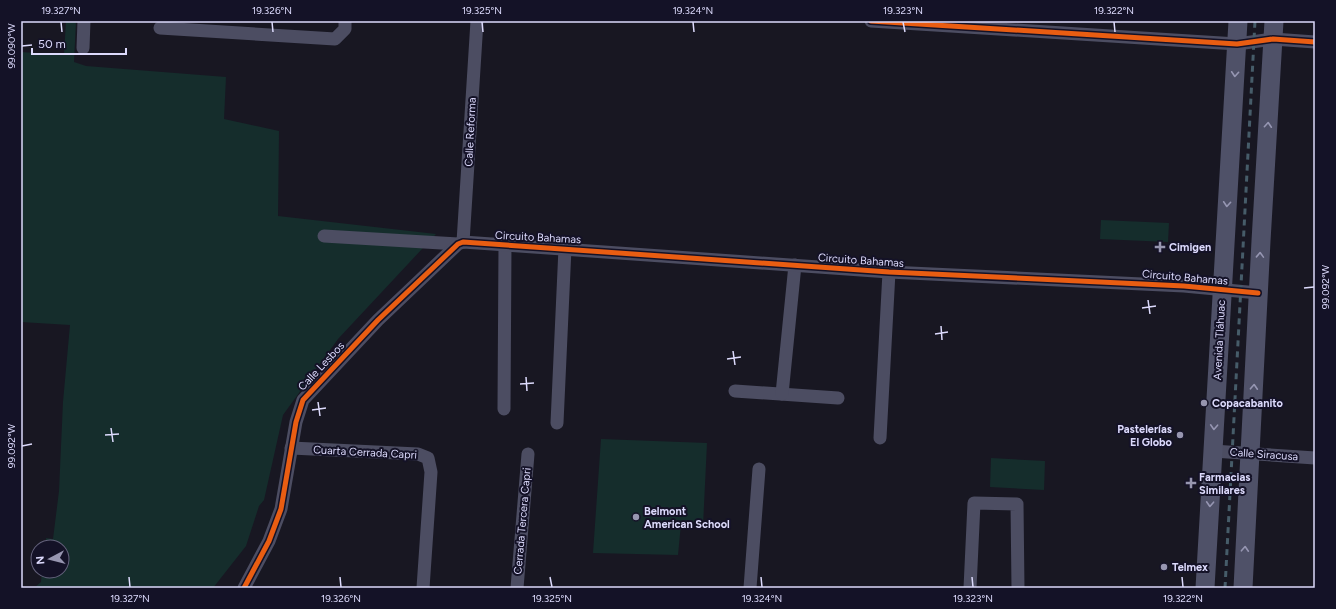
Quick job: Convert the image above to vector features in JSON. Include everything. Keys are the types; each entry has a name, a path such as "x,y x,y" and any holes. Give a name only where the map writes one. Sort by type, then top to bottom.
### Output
{"main road":[{"name":"Avenida Tláhuac","path":"1205,588 1238,21"},
{"path":"1243,588 1258,294 1274,30"}],"street":[{"path":"83,48 84,21"},
{"path":"160,28 335,38 345,29 345,21"},
{"name":"Calle Reforma","path":"461,243 477,21"},
{"path":"871,21 1237,44 1274,30 1315,42"},
{"name":"Circuito Bahamas","path":"324,236 565,248 890,272 1184,286 1258,294"},
{"name":"Calle Lesbos","path":"244,588 269,541 281,509 291,448 299,410 303,400 378,320 461,243"},
{"path":"504,409 505,245"},
{"path":"556,423 565,248"},
{"path":"782,394 795,265"},
{"path":"880,438 890,272"},
{"path":"735,391 838,398"},
{"name":"Cuarta Cerrada Capri","path":"291,448 418,454 428,458 431,472 423,588"},
{"name":"Calle Siracusa","path":"1213,451 1315,458"},
{"name":"Cerrada Tercera Capri","path":"517,588 528,454"},
{"path":"750,588 759,469"},
{"path":"970,588 974,503 1017,504 1018,588"}],"green space":[{"path":"66,21 76,21 74,62 86,66 226,77 224,119 279,131 278,216 436,234 338,339 283,415 264,500 259,506 246,546 213,588 34,588 41,582 41,579 70,579 70,539 53,539 59,491 63,402 70,325 21,322 21,52 64,55"},
{"path":"1101,220 1169,223 1168,242 1100,239"},
{"path":"601,439 707,443 703,526 681,524 678,555 593,553"},
{"path":"991,458 1045,461 1044,490 990,487"}],"railway":[{"path":"1225,588 1255,21"}],"cycle path":[{"path":"871,21 1237,44 1273,39 1315,42"},
{"path":"244,588 269,541 281,509 296,422 303,400 378,320 458,244 463,242 889,272 1184,286 1258,293"}],"place":[{"name":"Cimigen","path":"1160,247"},
{"name":"Copacabanito","path":"1204,403"},
{"name":"Pastelerías El Globo","path":"1180,435"},
{"name":"Farmacias Similares","path":"1191,483"},
{"name":"Belmont American School","path":"636,517"},
{"name":"Telmex","path":"1164,567"}]}
